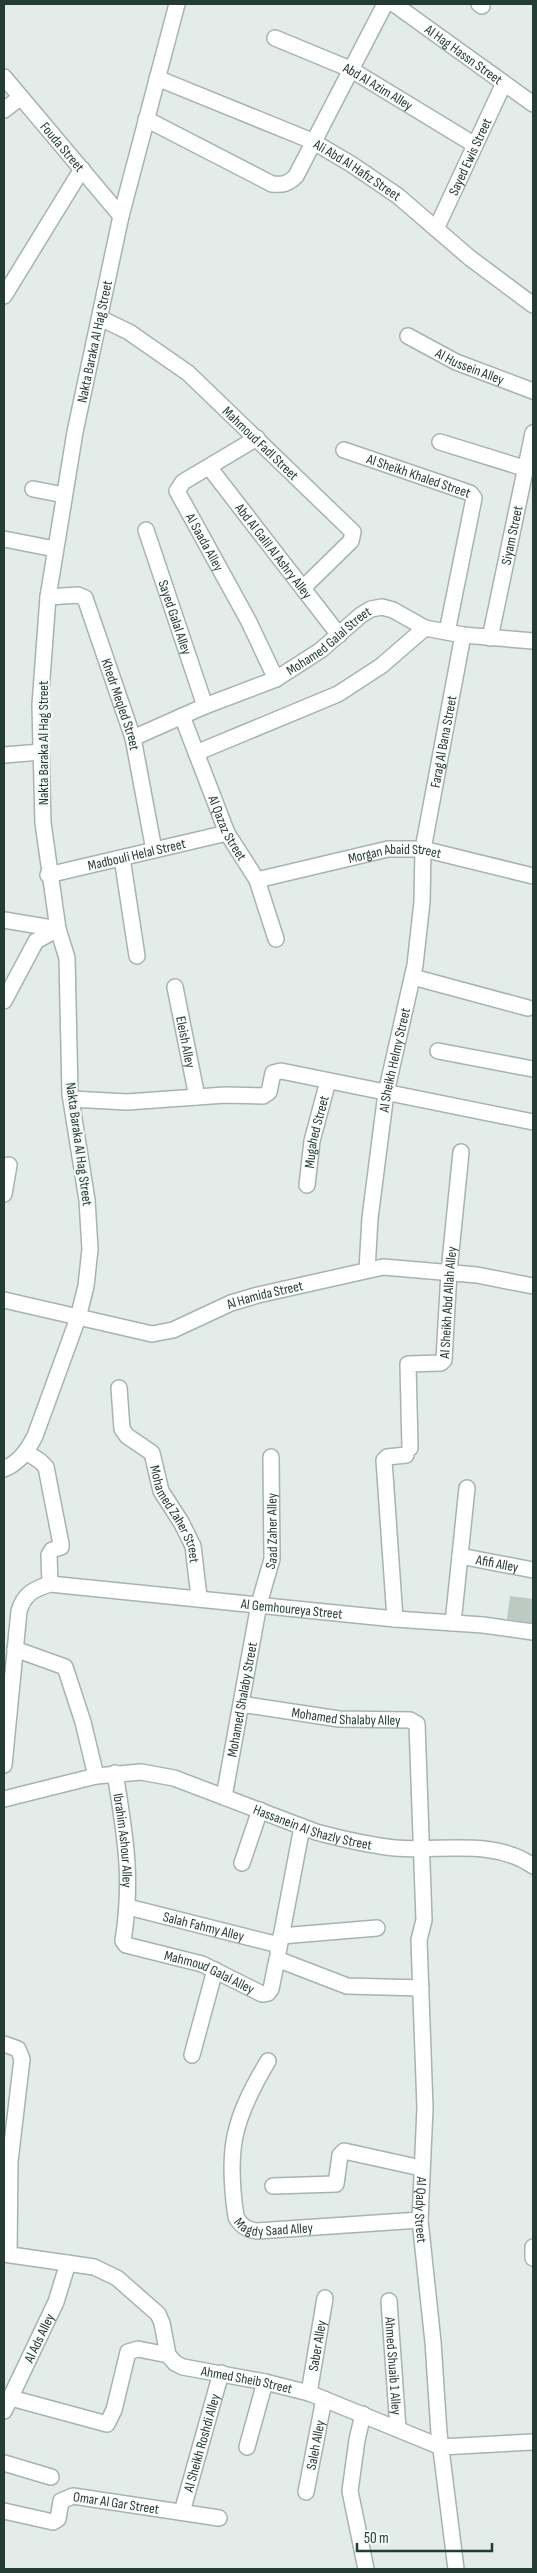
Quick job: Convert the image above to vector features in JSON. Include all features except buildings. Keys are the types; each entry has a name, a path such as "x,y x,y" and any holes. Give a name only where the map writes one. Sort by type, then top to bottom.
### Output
{"street":[{"name":"Nakta Baraka Al Hag Street","path":"26,1452 78,1318 86,1286 90,1249 87,1200 71,1099 67,958 58,929 48,875 43,823 40,705 48,597 75,432 122,216 177,4"},
{"path":"146,119 272,184 281,185 290,182 296,176 312,141 385,4"},
{"name":"Al Hag Hassn Street","path":"394,4 533,104"},
{"name":"Abd Al Azim Alley","path":"274,38 350,69 475,144"},
{"name":"Fouda Street","path":"4,77 122,216"},
{"name":"Ali Abd Al Hafiz Street","path":"157,78 312,141 351,164 390,191 470,258 533,305"},
{"name":"Sayed Ewis Street","path":"436,229 504,83"},
{"path":"4,110 21,97"},
{"path":"5,291 82,169"},
{"name":"Mahmoud Fadl Street","path":"100,318 129,332 159,351 188,373 353,532 351,541 303,588"},
{"name":"Al Hussein Alley","path":"408,336 456,362 533,391"},
{"name":"Siyam Street","path":"490,638 527,469 533,433"},
{"name":"Al Saada Alley","path":"257,438 183,482 179,486 178,496 248,620 276,679"},
{"path":"440,442 527,469"},
{"name":"Al Sheikh Khaled Street","path":"344,450 470,493 474,498 447,632"},
{"name":"Abd Al Galil Al Ashry Alley","path":"208,467 339,635"},
{"path":"33,489 64,495"},
{"name":"Sayed Galal Alley","path":"146,530 205,706"},
{"path":"4,539 55,549"},
{"name":"Khedr Meqled Street","path":"48,597 78,595 85,598 133,738 154,850"},
{"name":"Mohamed Galal Street","path":"133,738 205,706 276,679 321,650 361,615 371,609 382,607 394,610 425,628 463,635 533,641"},
{"path":"196,753 338,694 381,666 425,628"},
{"name":"Farag Al Bana Street","path":"423,848 463,635"},
{"name":"Al Qazaz Street","path":"182,716 226,833 257,880 276,939"},
{"path":"4,755 41,752"},
{"name":"Madbouli Helal Street","path":"48,875 226,833"},
{"name":"Morgan Abaid Street","path":"257,880 388,849 423,848 533,876"},
{"name":"Al Sheikh Helmy Street","path":"367,1270 370,1218 386,1093 413,978 420,929 423,848"},
{"path":"122,858 138,956"},
{"path":"4,920 58,929"},
{"path":"4,1001 36,941 58,929"},
{"path":"413,978 528,1008"},
{"name":"Eleish Alley","path":"175,987 197,1097"},
{"path":"438,1051 533,1069"},
{"path":"71,1099 127,1102 267,1095 273,1073 278,1071 533,1122"},
{"name":"Mugahed Street","path":"307,1185 312,1141 328,1081"},
{"name":"Al Sheikh Abd Allah Alley","path":"395,1619 384,1460 387,1457 408,1451 408,1364 443,1362 449,1272 461,1152"},
{"path":"4,1194 9,1165"},
{"name":"Al Hamida Street","path":"4,1300 141,1332 163,1333 240,1300 367,1270 391,1267 449,1272 533,1286"},
{"name":"Mohamed Zaher Street","path":"120,1388 122,1429 127,1436 152,1453 161,1491 181,1522 193,1546 199,1597"},
{"path":"4,1468 17,1462 26,1452 40,1461 46,1468 61,1544 61,1547 52,1550 49,1555 50,1584 32,1590 22,1601 11,1628 15,1649 4,1765"},
{"name":"Saad Zaher Alley","path":"260,1604 272,1552 271,1456"},
{"name":"Afifi Alley","path":"454,1623 467,1488"},
{"name":"Afifi Alley","path":"460,1556 533,1570"},
{"name":"Al Gemhoureya Street","path":"50,1584 199,1597 533,1632"},
{"name":"Mohamed Shalaby Street","path":"224,1797 260,1604"},
{"path":"15,1649 65,1668 83,1722 96,1776"},
{"name":"Mohamed Shalaby Alley","path":"241,1704 339,1719 414,1721 417,1724 421,1848"},
{"name":"Hassanein Al Shazly Street","path":"4,1799 96,1776 115,1773 159,1774 302,1827 340,1838 367,1844 504,1851 523,1859 533,1866"},
{"name":"Ibrahim Ashour Alley","path":"115,1773 128,1855 128,1907"},
{"path":"242,1863 260,1810"},
{"path":"279,1947 302,1827"},
{"name":"Al Qady Street","path":"421,1848 424,1920 419,1940 424,2108 420,2220 456,2569"},
{"name":"Salah Fahmy Alley","path":"128,1907 279,1947"},
{"name":"Mahmoud Galal Alley","path":"128,1907 123,1941 126,1945 186,1959 215,1970 259,1993 265,1994 271,1989 279,1947"},
{"path":"279,1947 377,1928"},
{"path":"279,1947 347,1986 421,1988"},
{"path":"192,2055 215,1970"},
{"path":"4,2044 18,2050 22,2059 10,2161 6,2254 94,2266 117,2278 158,2314 162,2323 168,2355 138,2349 128,2352 114,2410 108,2424 7,2405"},
{"name":"Magdy Saad Alley","path":"268,2060 247,2096 234,2135 230,2176 236,2217 244,2228 258,2231 420,2220"},
{"path":"273,2186 336,2184 340,2155 344,2151 421,2168"},
{"path":"533,2247 533,2258"},
{"name":"Al Ads Alley","path":"7,2405 56,2302 68,2263"},
{"name":"Saber Alley","path":"309,2393 325,2298"},
{"name":"Ahmed Shuaib 1 Alley","path":"389,2302 398,2429"},
{"name":"Ahmed Sheib Street","path":"168,2355 175,2363 183,2367 265,2382 309,2393 442,2447 533,2442"},
{"name":"Al Sheikh Roshdi Alley","path":"182,2512 221,2373"},
{"path":"247,2447 265,2382"},
{"name":"Saleh Alley","path":"306,2492 324,2400"},
{"path":"363,2414 356,2440 350,2491 366,2569"},
{"path":"4,2463 51,2477"},
{"name":"Omar Al Gar Street","path":"4,2511 53,2522 58,2519 61,2501 73,2496 218,2518"}]}
